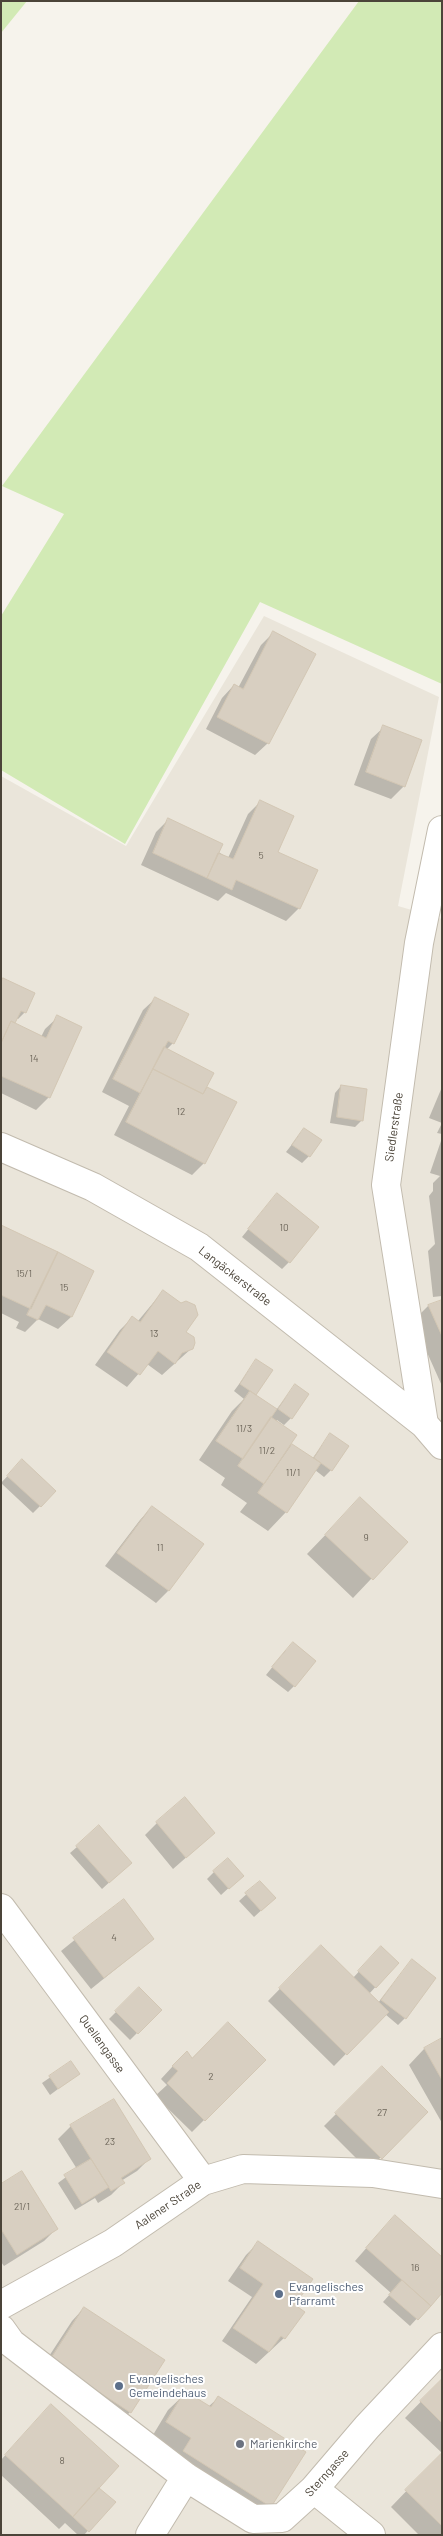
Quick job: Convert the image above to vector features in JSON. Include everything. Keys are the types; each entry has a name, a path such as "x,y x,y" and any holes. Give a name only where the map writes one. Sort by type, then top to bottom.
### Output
{"street":[{"name":"Siedlerstraße","path":"424,1424 386,1185 419,943 442,830"},
{"name":"Langäckerstraße","path":"1,1147 93,1187 199,1247 424,1424 442,1445"},
{"name":"Quellengasse","path":"1,1908 203,2181"},
{"name":"Aalener Straße","path":"1,2304 113,2243 203,2181 243,2169 373,2174 442,2184"},
{"name":"Sterngasse","path":"1,2329 11,2343 186,2477 253,2519 282,2518 314,2489 367,2427 442,2347"},
{"path":"150,2535 186,2477"},
{"path":"314,2489 371,2535"}],"shaded area":[{"path":"264,616 439,697 398,906 442,919 442,2535 1,2535 1,776 126,846"}],"green space":[{"path":"1,1 27,1 1,33"},
{"path":"359,1 442,1 442,684 260,602 125,844 1,770 1,616 64,514 2,486"}],"building":[{"path":"273,631 316,654 269,744 217,717 234,684 243,689"},
{"path":"383,725 422,740 405,787 366,772"},
{"path":"260,800 294,816 278,852 318,870 300,909 236,880 232,890 207,878 218,853 233,859"},
{"path":"168,818 223,844 207,878 153,853"},
{"path":"3,978 35,993 26,1013 21,1011 15,1023 11,1021 1,1043 1,983"},
{"path":"155,997 189,1014 174,1044 168,1041 140,1093 113,1079"},
{"path":"57,1015 82,1027 50,1098 1,1076 1,1043 11,1021 46,1038"},
{"path":"164,1047 214,1073 203,1094 153,1069"},
{"path":"153,1069 203,1094 207,1087 237,1102 205,1164 126,1122"},
{"path":"341,1085 367,1089 363,1121 337,1117"},
{"path":"304,1128 322,1140 310,1157 292,1145"},
{"path":"277,1193 319,1227 290,1263 248,1229"},
{"path":"1,1225 58,1252 31,1309 1,1295"},
{"path":"58,1252 94,1271 72,1317 46,1305 38,1320 27,1315"},
{"path":"163,1290 181,1303 186,1301 195,1305 198,1315 186,1332 194,1337 195,1343 193,1349 182,1353 175,1364 158,1351 140,1375 107,1352 132,1316 140,1322"},
{"path":"442,1300 442,1336 428,1305"},
{"path":"256,1359 273,1370 256,1395 240,1384"},
{"path":"295,1384 309,1394 292,1419 278,1409"},
{"path":"250,1391 277,1409 243,1459 216,1441"},
{"path":"271,1417 297,1435 264,1484 238,1466"},
{"path":"330,1433 349,1446 332,1471 314,1458"},
{"path":"292,1444 321,1463 287,1513 258,1493"},
{"path":"22,1459 56,1491 41,1507 7,1476"},
{"path":"360,1497 408,1542 373,1580 325,1535"},
{"path":"152,1506 204,1544 169,1591 117,1553"},
{"path":"293,1642 316,1661 295,1687 272,1667"},
{"path":"185,1797 215,1833 186,1858 156,1822"},
{"path":"99,1825 132,1863 109,1883 76,1846"},
{"path":"228,1858 244,1876 229,1889 213,1871"},
{"path":"260,1881 276,1898 261,1911 245,1893"},
{"path":"124,1899 154,1939 104,1978 73,1938"},
{"path":"321,1945 389,2012 347,2055 279,1988"},
{"path":"381,1946 399,1963 376,1988 358,1971"},
{"path":"412,1959 436,1978 406,2019 381,2000"},
{"path":"139,1987 162,2010 138,2034 115,2011"},
{"path":"228,2022 266,2060 205,2121 167,2083 178,2071 172,2066 187,2051 192,2058"},
{"path":"442,2038 442,2080 424,2048"},
{"path":"71,2061 80,2074 58,2089 49,2076"},
{"path":"382,2066 428,2112 382,2159 335,2113"},
{"path":"114,2099 151,2159 121,2178 125,2183 111,2191 70,2125"},
{"path":"91,2159 109,2187 82,2204 64,2175"},
{"path":"22,2171 58,2229 17,2255 1,2229 1,2184"},
{"path":"395,2215 442,2257 442,2293 431,2306 366,2248"},
{"name":"Evangelisches Pfarramt","path":"258,2241 313,2279 295,2305 305,2312 285,2339 281,2336 269,2352 233,2328 263,2284 240,2268"},
{"path":"402,2280 431,2306 418,2320 389,2295"},
{"name":"Evangelisches Gemeindehaus","path":"84,2307 165,2360 131,2413 50,2360"},
{"path":"442,2379 442,2423 420,2401"},
{"name":"Marienkirche","path":"185,2391 211,2407 218,2396 306,2452 271,2507 183,2451 191,2438 166,2422"},
{"path":"51,2404 119,2466 73,2517 5,2455"},
{"path":"442,2453 442,2526 405,2490"},
{"path":"99,2488 116,2502 89,2532 73,2517"}],"place":[{"name":"Evangelisches Pfarramt","path":"279,2294"},
{"name":"Evangelisches Gemeindehaus","path":"119,2386"},
{"name":"Marienkirche","path":"240,2444"}]}
